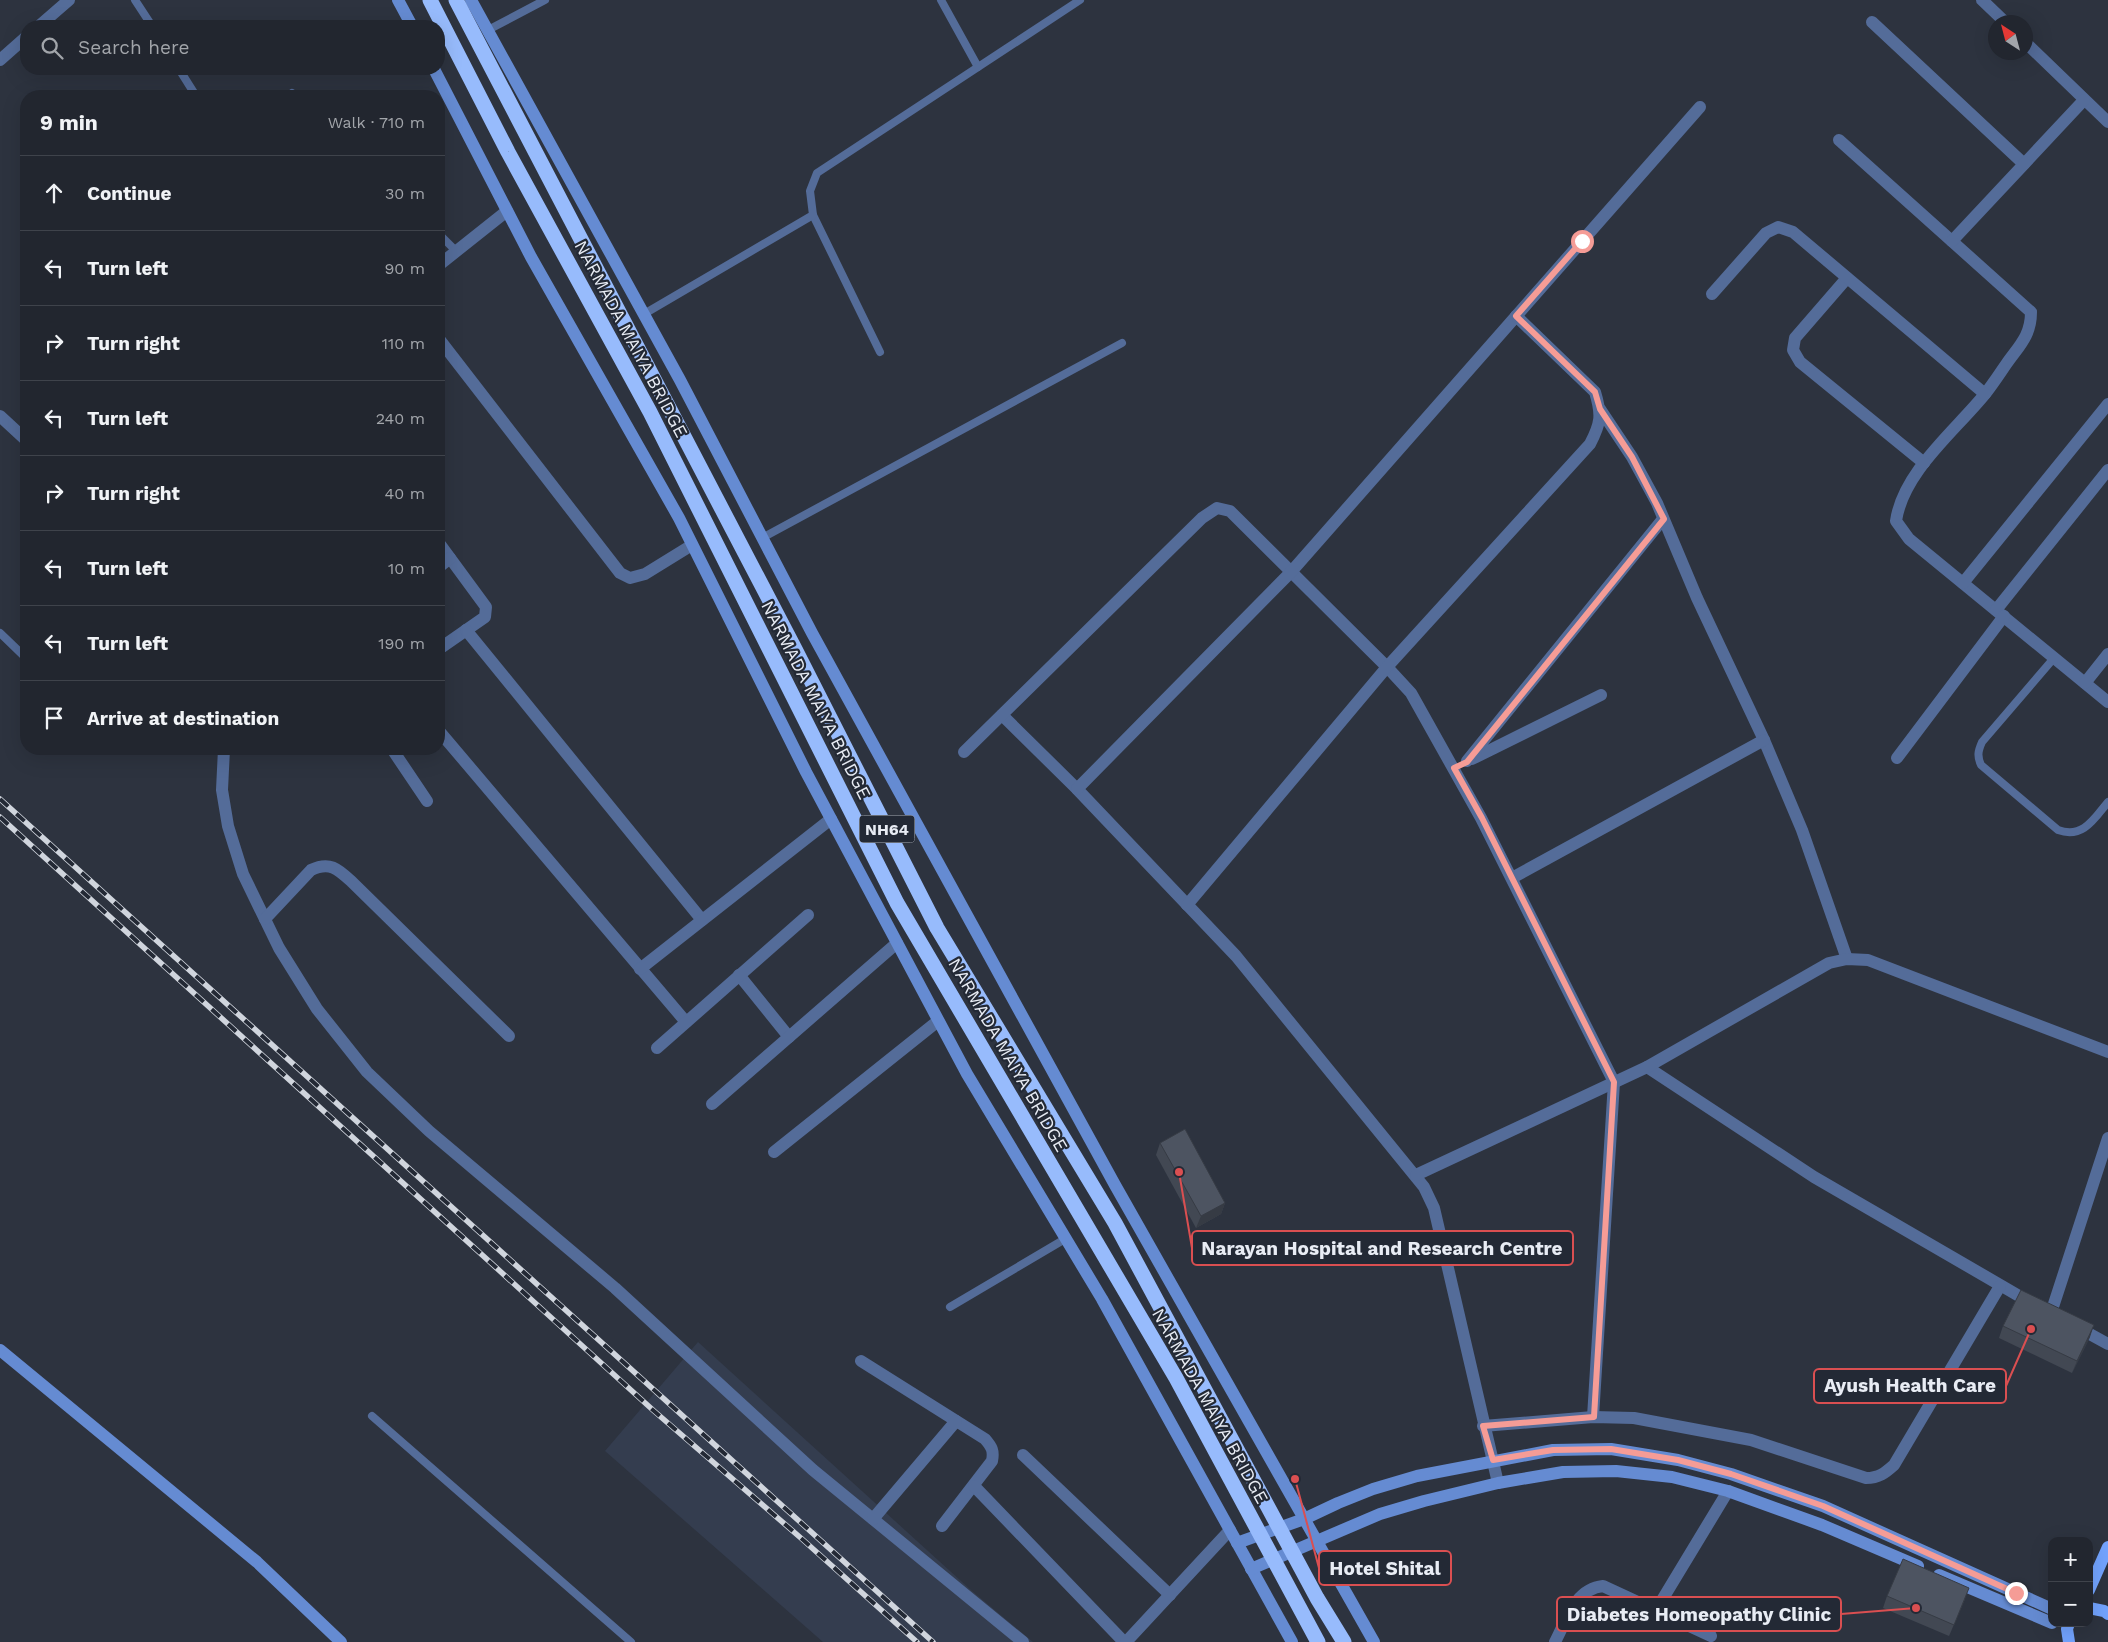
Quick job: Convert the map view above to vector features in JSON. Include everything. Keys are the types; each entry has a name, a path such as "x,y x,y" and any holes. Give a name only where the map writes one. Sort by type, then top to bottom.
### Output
{"highway":[{"name":"NARMADA MAIYA BRIDGE","path":"430,0 440,20"},
{"name":"NH64","path":"456,0 795,649 937,928 1115,1223 1317,1598 1344,1642"},
{"name":"NARMADA MAIYA BRIDGE","path":"445,29 508,152 650,412 897,903 1176,1378 1318,1642"}],"main road":[{"path":"2093,1582 2108,1547"},
{"path":"2093,1609 2104,1611 2108,1614"},
{"path":"2068,1627 2069,1642"}],"street":[{"path":"46,20 69,0"},
{"path":"398,0 409,20"},
{"path":"471,0 644,314 812,633 1115,1185 1374,1642"},
{"path":"1982,0 1998,15"},
{"path":"1872,22 2024,164"},
{"path":"0,60 20,42"},
{"path":"2033,50 2108,122"},
{"name":"NH64","path":"437,75 445,90"},
{"name":"NH64","path":"445,90 531,257 692,545 831,819 938,1021 967,1074 1102,1299 1292,1642"},
{"path":"1952,241 2084,100"},
{"path":"1077,789 1291,572 1700,107"},
{"path":"1840,140 2031,312 2031,327 2020,345 1984,394 1924,463 1898,504 1896,521 1909,539 2108,702"},
{"path":"445,260 507,210"},
{"path":"1712,294 1766,232 1778,226 1793,232 1984,394"},
{"path":"1847,278 1795,338 1793,350 1800,362 1924,463"},
{"path":"1516,316 1595,392 1600,409 1632,457 1664,519 1697,598 1764,740 1802,830 1847,959"},
{"path":"445,346 620,573 630,578 645,574 692,545"},
{"path":"1963,583 2108,404"},
{"path":"1187,905 1387,667 1590,444 1599,425 1600,409"},
{"path":"0,416 20,434"},
{"path":"1896,758 2000,613 2108,470"},
{"path":"964,752 1202,518 1217,508 1230,511 1387,667 1411,693 1454,768 1512,878 1614,1082 1594,1417"},
{"path":"1467,762 1664,519"},
{"path":"445,551 486,607 485,617 445,645"},
{"path":"445,562 450,558"},
{"path":"466,630 702,920"},
{"path":"2085,683 2108,654"},
{"path":"1454,768 1601,695"},
{"path":"1002,715 1077,789 1236,956 1424,1188 1434,1208 1483,1426 1498,1483"},
{"path":"445,738 686,1022"},
{"path":"1512,878 1764,740"},
{"path":"224,755 222,790 228,826 243,874 279,948 318,1009 367,1072 429,1131 615,1288 814,1470 1023,1642"},
{"path":"396,755 427,801"},
{"path":"640,969 831,819"},
{"path":"265,919 311,870 321,866 330,866 352,882 510,1036"},
{"path":"657,1048 808,915"},
{"path":"712,1104 896,943"},
{"path":"1416,1176 1647,1066 1829,963 1847,959 1868,960 2108,1052"},
{"path":"739,976 789,1037"},
{"path":"774,1152 938,1021"},
{"path":"1647,1066 1814,1177 2000,1286 2108,1344"},
{"path":"2059,1317 2108,1138"},
{"path":"1483,1426 1594,1417 1634,1418 1751,1440 1866,1478 1876,1478 1894,1465 2000,1286"},
{"path":"0,1350 257,1562 341,1642"},
{"path":"861,1361 956,1420 992,1446 994,1453 992,1461 942,1526"},
{"path":"873,1519 956,1420"},
{"path":"1237,1543 1304,1519 1338,1503 1417,1476 1553,1450 1611,1449 1678,1460 1731,1474 1823,1506 2048,1607"},
{"path":"1023,1455 1170,1595"},
{"path":"1251,1569 1380,1514 1498,1483 1563,1472 1616,1470 1672,1477 1728,1491 1822,1525 2048,1621"},
{"path":"974,1486 1125,1642 1230,1530"},
{"path":"1656,1610 1728,1491"},
{"path":"1555,1642 1579,1596 1594,1587 1603,1586 1711,1636"}],"lane":[{"path":"136,0 148,20"},
{"path":"488,30 545,0"},
{"path":"941,0 978,67"},
{"path":"880,352 814,215 810,191 817,172 1080,0"},
{"path":"183,75 192,90"},
{"path":"644,314 814,215"},
{"path":"445,240 456,251"},
{"path":"762,538 1122,343"},
{"path":"0,633 20,652"},
{"path":"2054,658 1982,742 1978,750 1978,758 1981,765 2058,830 2064,832 2080,831 2088,827 2108,802"},
{"path":"950,1307 1066,1239"},
{"path":"372,1416 631,1642"}],"shaded area":[{"path":"698,1342 972,1591 1033,1642 823,1642 605,1451"}],"building":[{"path":"1185,1129 1225,1203 1201,1216 1160,1143"},
{"path":"2021,1290 2094,1325 2077,1361 2003,1326"},
{"path":"1903,1559 1969,1588 1954,1625 1887,1596"}],"railway":[{"path":"0,799 933,1642"},
{"path":"0,817 654,1411 917,1642"}],"place":[{"name":"Narayan Hospital and Research Centre","path":"1179,1172"},
{"name":"Ayush Health Care","path":"2031,1329"},
{"name":"Hotel Shital","path":"1295,1479"},
{"name":"Diabetes Homeopathy Clinic","path":"1916,1608"}],"route":[{"path":"1582,241 1516,316 1595,392 1600,409 1632,457 1664,519 1467,762 1454,768 1482,818 1614,1082 1594,1417 1483,1426 1493,1460 1553,1450 1611,1449 1678,1460 1731,1474 1823,1506 2016,1593"}]}
